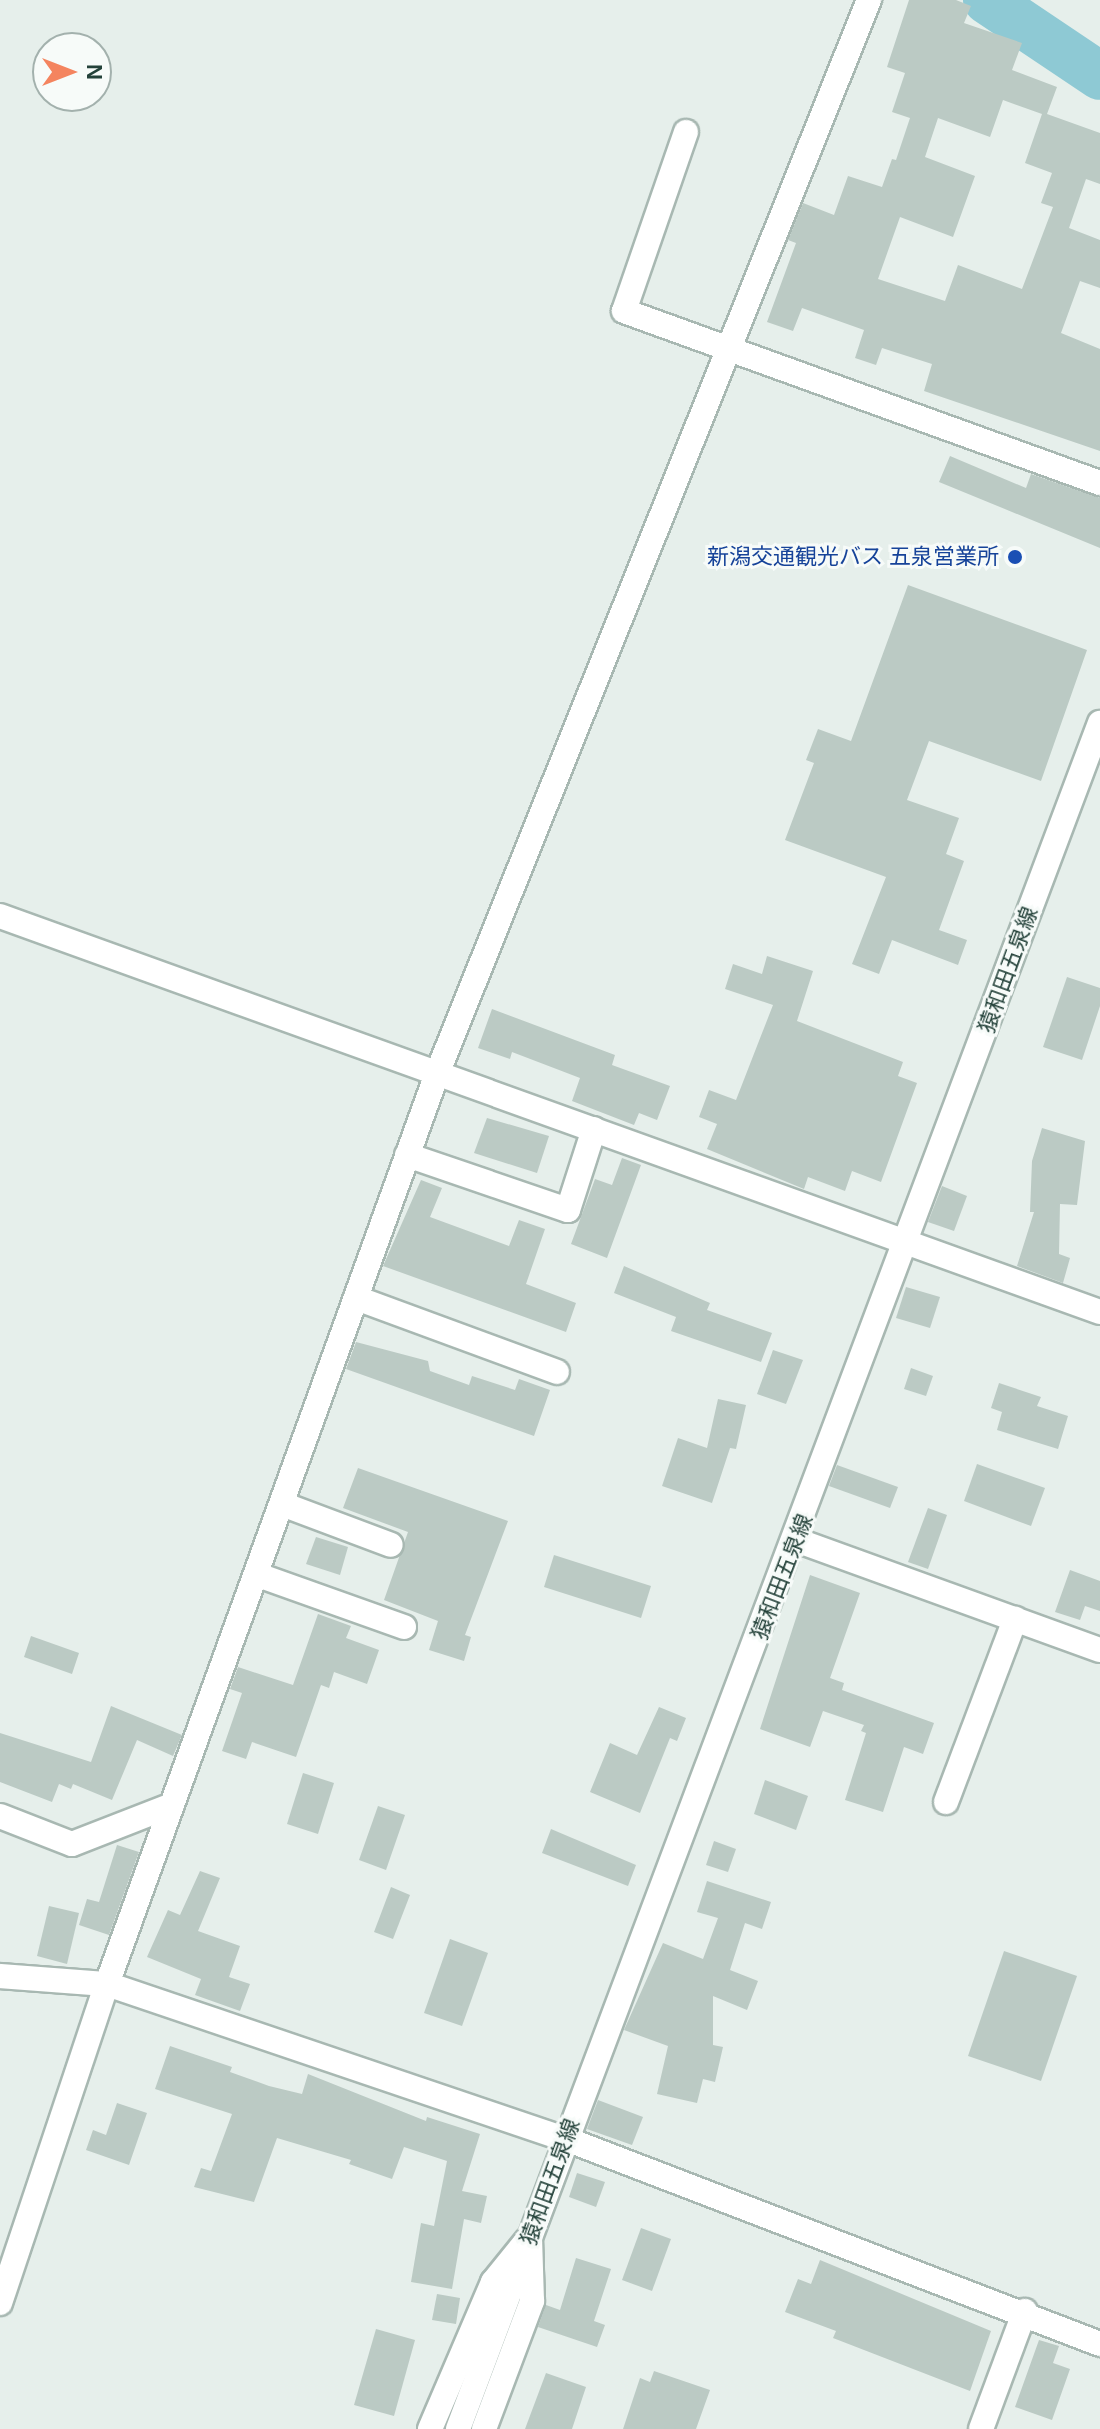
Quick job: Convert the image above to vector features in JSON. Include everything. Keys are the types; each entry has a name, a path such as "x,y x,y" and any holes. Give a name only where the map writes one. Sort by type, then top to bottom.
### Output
{"street":[{"path":"0,2303 107,1984 258,1575 437,1074 733,347 869,0"},
{"path":"686,132 624,311 733,347 1100,483"},
{"name":"猿和田五泉線","path":"458,2429 796,1540 1100,723"},
{"path":"0,916 1100,1312"},
{"path":"407,1155 568,1210 594,1129"},
{"path":"356,1298 557,1372"},
{"path":"282,1504 391,1545"},
{"path":"796,1540 1100,1650"},
{"path":"258,1575 404,1627"},
{"path":"946,1802 1015,1619"},
{"path":"0,1816 72,1844 172,1805"},
{"path":"0,1976 107,1984 566,2139 819,2239 1025,2311 1100,2344"},
{"path":"430,2429 493,2282 530,2236"},
{"path":"484,2429 532,2301 530,2236"},
{"path":"981,2429 1025,2311"}],"building":[{"path":"909,0 956,0 971,6 964,23 1022,43 1012,70 1057,87 1047,114 1100,133 1100,184 1086,179 1069,228 1100,240 1100,288 1080,281 1061,333 1100,349 1100,451 924,391 932,364 882,348 876,365 855,358 864,330 802,308 793,331 767,322 796,243 788,240 803,203 834,215 848,176 882,187 892,159 896,160 910,118 892,112 905,73 887,67","holes":["1003,100 1042,114 1025,163 1052,173 1041,203 1053,207 1022,289 958,265 945,301 878,279 900,217 953,237 975,176 925,157 938,118 990,137"]},
{"path":"950,456 1026,488 1031,474 1100,498 1100,548 939,482"},
{"path":"908,585 1087,650 1041,781 929,741 907,800 959,818 946,854 964,861 939,930 967,940 958,965 892,940 879,974 852,964 886,877 785,840 814,763 806,760 818,729 851,741"},
{"path":"767,956 813,971 797,1021 903,1062 898,1076 917,1083 881,1182 852,1171 845,1191 808,1177 804,1189 707,1149 717,1124 699,1117 709,1090 736,1100 773,1005 725,989 733,964 762,974"},
{"path":"1067,977 1100,988 1100,1006 1082,1060 1043,1047"},
{"path":"492,1009 615,1055 612,1065 670,1086 657,1120 639,1113 634,1125 572,1101 580,1078 512,1052 510,1059 478,1048"},
{"path":"487,1118 549,1136 537,1173 474,1153"},
{"path":"1042,1128 1085,1141 1077,1205 1060,1204 1059,1254 1070,1258 1063,1283 1017,1266 1034,1212 1030,1212 1032,1161"},
{"path":"622,1158 641,1165 607,1258 571,1244 595,1179 612,1185"},
{"path":"421,1180 442,1188 430,1217 509,1246 519,1220 545,1229 526,1284 576,1303 566,1332 383,1266"},
{"path":"942,1186 967,1196 954,1231 928,1222"},
{"path":"624,1266 710,1303 707,1310 772,1333 761,1362 671,1331 676,1317 614,1293"},
{"path":"906,1287 940,1297 930,1328 896,1318"},
{"path":"356,1342 428,1361 430,1371 469,1385 472,1376 515,1390 519,1379 550,1390 534,1436 346,1369"},
{"path":"773,1350 803,1360 786,1404 757,1394"},
{"path":"911,1368 933,1376 926,1396 904,1389"},
{"path":"999,1383 1041,1397 1037,1406 1068,1416 1058,1449 997,1430 1002,1412 991,1408"},
{"path":"718,1399 746,1405 736,1449 730,1448 712,1503 662,1486 678,1438 707,1448"},
{"path":"977,1464 1045,1488 1031,1526 964,1501"},
{"path":"837,1465 898,1487 890,1508 829,1486"},
{"path":"358,1468 508,1521 465,1635 471,1637 464,1661 429,1650 438,1621 384,1600 408,1532 343,1508"},
{"path":"928,1508 947,1515 928,1569 908,1562"},
{"path":"316,1537 348,1547 340,1575 306,1564"},
{"path":"554,1555 651,1586 641,1618 544,1587"},
{"path":"1070,1570 1100,1581 1100,1611 1085,1606 1080,1620 1055,1612"},
{"path":"810,1575 860,1593 830,1678 844,1683 842,1690 934,1723 923,1754 904,1747 883,1812 845,1800 866,1733 861,1731 864,1725 823,1711 810,1747 760,1729"},
{"path":"318,1614 351,1626 346,1638 379,1650 367,1684 334,1672 329,1688 321,1685 296,1757 252,1742 246,1759 222,1751 242,1693 230,1689 238,1667 293,1685"},
{"path":"31,1636 79,1653 72,1674 24,1657"},
{"path":"111,1706 182,1735 173,1756 137,1740 112,1800 73,1784 71,1789 59,1784 52,1802 0,1782 0,1733 91,1762"},
{"path":"659,1707 686,1718 677,1741 670,1738 640,1813 590,1792 610,1743 637,1755"},
{"path":"303,1773 334,1783 318,1834 287,1824"},
{"path":"765,1780 808,1796 796,1830 754,1814"},
{"path":"378,1806 405,1815 386,1870 359,1860"},
{"path":"551,1829 636,1865 628,1886 542,1853"},
{"path":"714,1841 736,1849 728,1872 706,1865"},
{"path":"117,1845 139,1852 109,1935 79,1925 87,1899 99,1902"},
{"path":"200,1871 220,1878 198,1931 240,1946 229,1977 250,1984 240,2011 195,1995 201,1979 147,1957 168,1910 180,1915"},
{"path":"707,1881 771,1902 762,1929 745,1923 730,1970 758,1981 747,2010 713,1996 713,2045 723,2047 715,2082 703,2079 697,2103 657,2094 668,2046 624,2030 663,1943 703,1959 718,1918 697,1912"},
{"path":"391,1887 410,1895 393,1939 374,1932"},
{"path":"49,1906 79,1913 67,1964 37,1956"},
{"path":"450,1939 488,1953 462,2026 424,2013"},
{"path":"1004,1951 1077,1976 1041,2081 968,2056"},
{"path":"170,2046 232,2067 230,2072 269,2086 302,2094 308,2074 426,2121 427,2117 480,2134 462,2191 487,2196 481,2223 464,2219 452,2289 411,2282 421,2223 434,2226 447,2161 404,2147 392,2179 349,2164 351,2160 277,2138 254,2202 194,2187 201,2168 211,2171 232,2114 155,2089"},
{"path":"598,2100 643,2117 632,2145 587,2129"},
{"path":"117,2103 147,2113 129,2165 86,2150 93,2130 106,2135"},
{"path":"577,2173 605,2182 596,2207 569,2197"},
{"path":"641,2228 671,2239 652,2291 622,2280"},
{"path":"576,2258 611,2269 594,2321 605,2325 597,2347 538,2327 546,2305 560,2310"},
{"path":"820,2260 991,2331 970,2391 833,2338 836,2331 785,2312 798,2279 811,2284"},
{"path":"437,2294 460,2298 456,2324 432,2320"},
{"path":"376,2329 415,2340 394,2416 354,2405"},
{"path":"1039,2340 1059,2346 1053,2363 1070,2369 1052,2420 1015,2407"},
{"path":"654,2371 710,2390 696,2429 623,2429 640,2378 650,2382"},
{"path":"546,2373 586,2387 572,2429 525,2429"}],"waterway":[{"path":"987,0 1100,76"}],"place":[{"name":"新潟交通観光バス 五泉営業所","path":"1015,557"}]}
